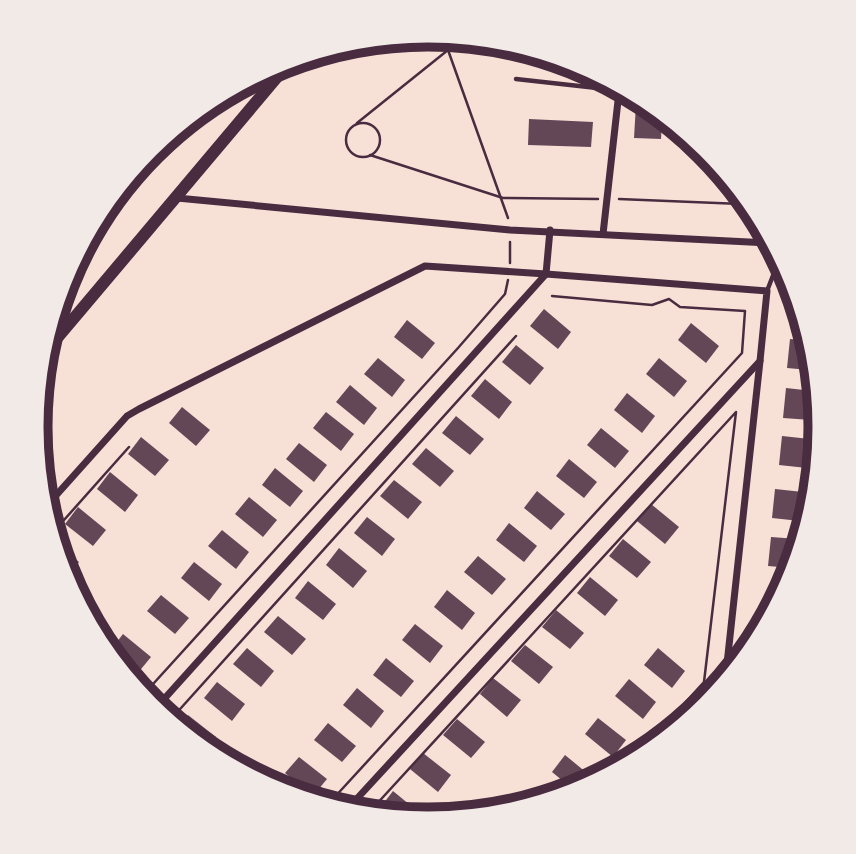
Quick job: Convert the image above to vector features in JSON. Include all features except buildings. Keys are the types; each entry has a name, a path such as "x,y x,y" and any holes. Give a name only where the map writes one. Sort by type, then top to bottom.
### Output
{"main road":[{"path":"60,335 276,79"}],"street":[{"path":"603,234 616,97"},
{"path":"177,198 510,230 760,243"},
{"path":"163,700 546,274 550,230"},
{"path":"55,496 127,416 425,266 767,290 727,660"},
{"path":"356,799 760,361"}],"lane":[{"path":"516,79 602,89"},
{"path":"767,290 774,271"}],"path":[{"path":"151,687 505,294 510,271 510,230 503,198 448,50 357,123 346,135 346,146 358,157 370,155 503,198 735,204"},
{"path":"357,123 369,123 380,136 379,147 370,155"},
{"path":"336,795 742,353 745,311 680,307 669,299 652,305 552,296"},
{"path":"177,712 516,336"},
{"path":"377,804 736,412 704,682 669,720"},
{"path":"61,524 129,447"}]}
